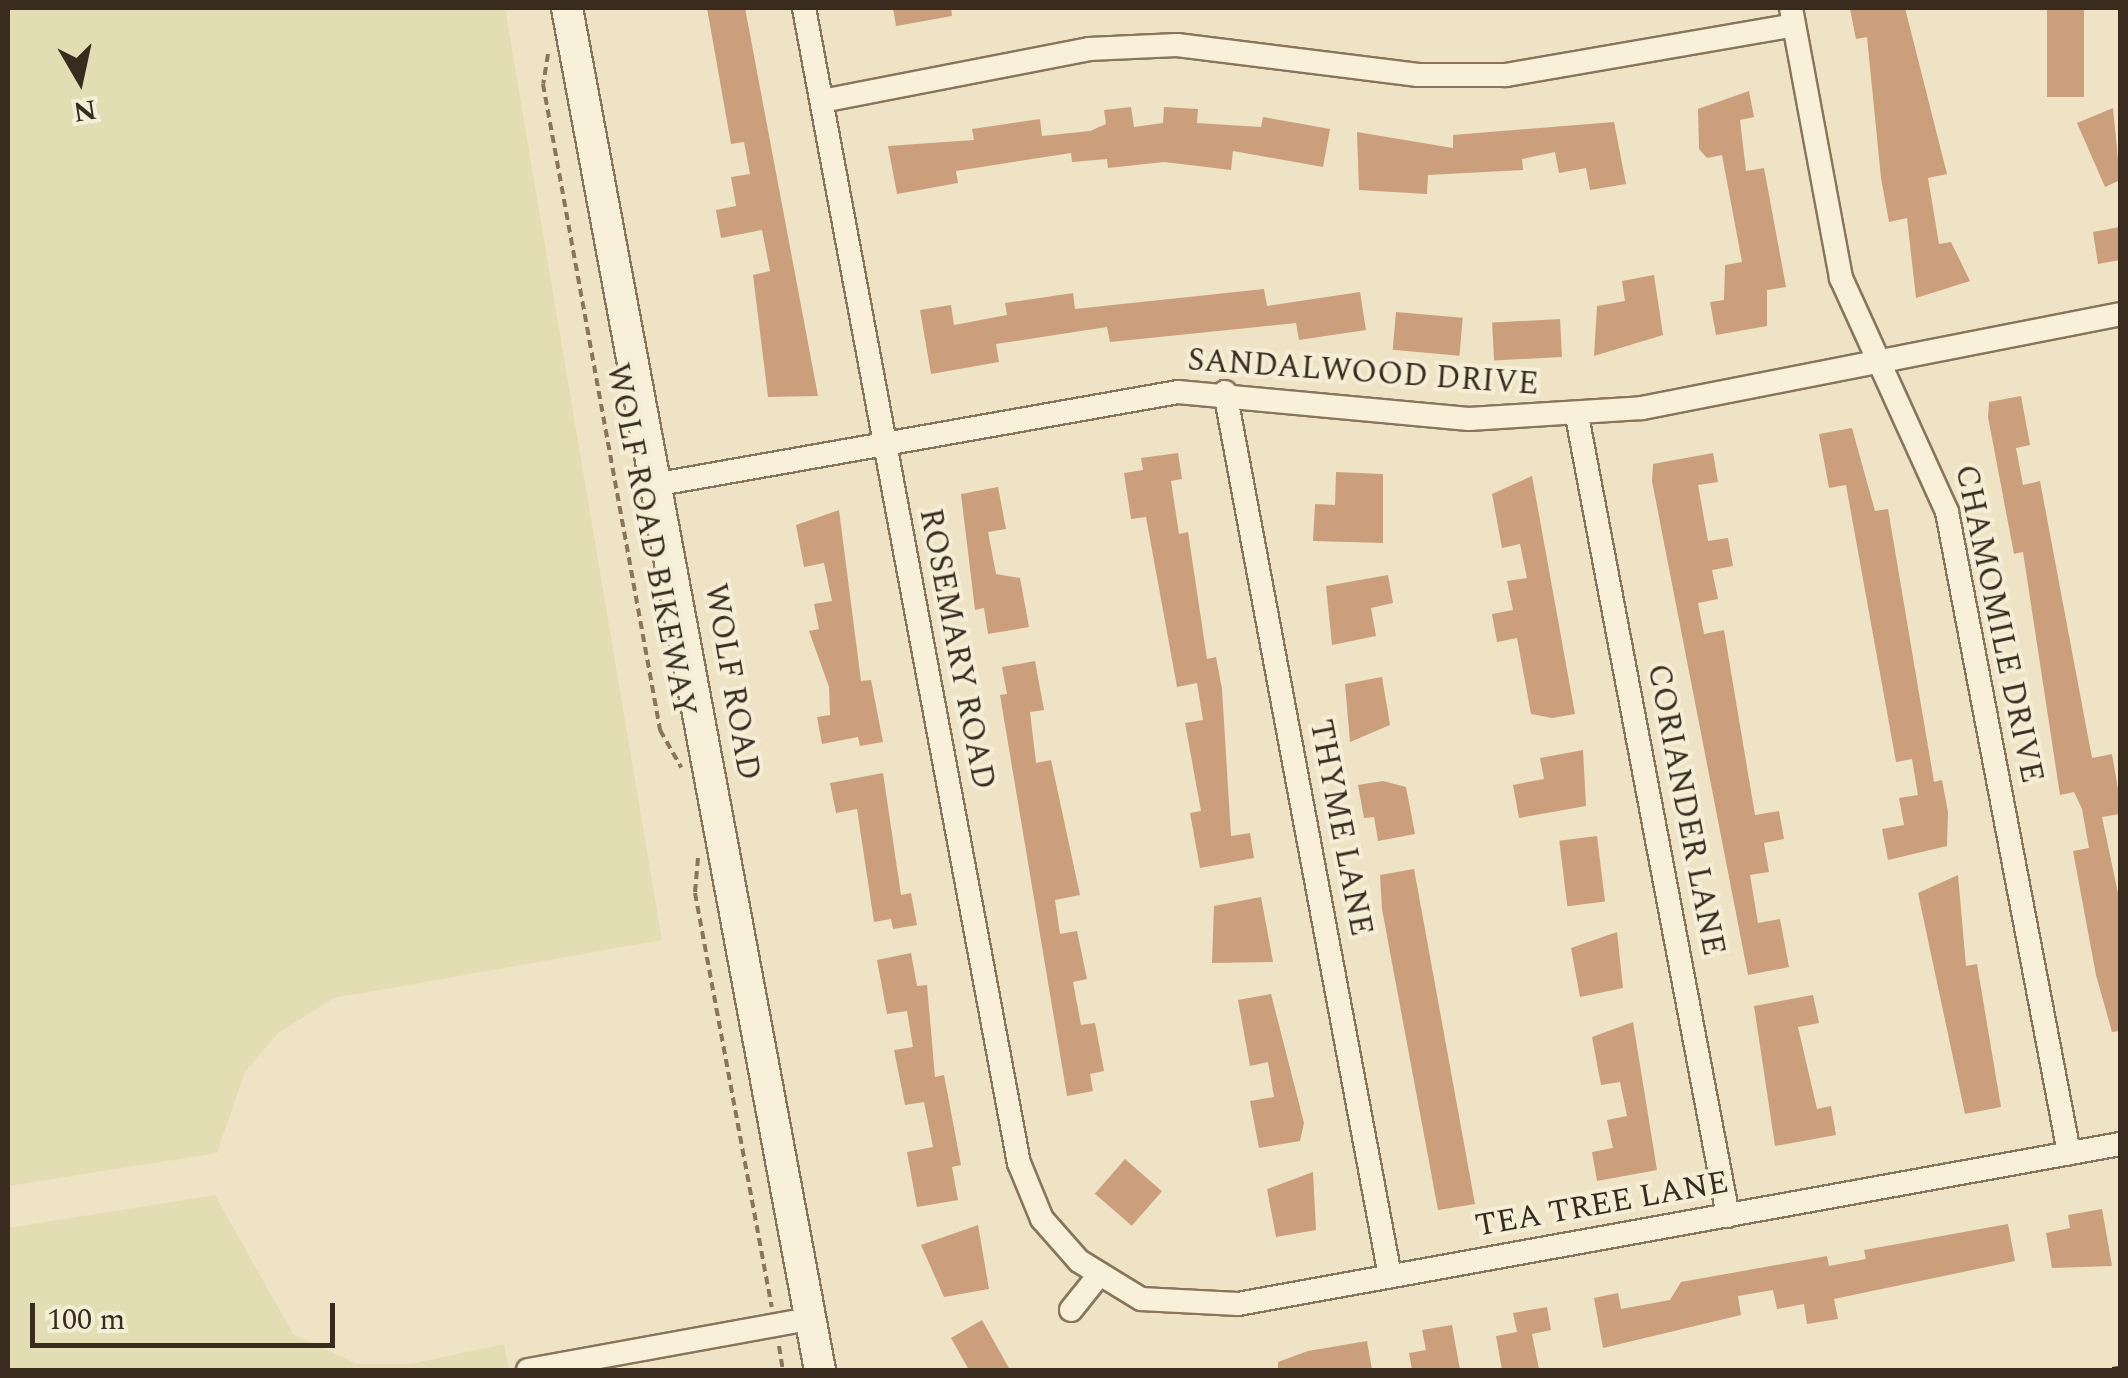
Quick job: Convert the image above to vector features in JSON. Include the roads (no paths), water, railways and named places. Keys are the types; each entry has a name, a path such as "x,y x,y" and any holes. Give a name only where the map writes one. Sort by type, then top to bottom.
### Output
{"main road":[{"name":"WOLF ROAD","path":"568,8 660,484 820,1370"}],"street":[{"name":"ROSEMARY ROAD","path":"804,8 1019,1163 1042,1219 1099,1275"},
{"path":"822,101 1088,50 1177,45 1418,75 1506,75 1792,16"},
{"name":"CHAMOMILE DRIVE","path":"1792,16 1841,278 1886,362 1947,512 2069,1153"},
{"name":"SANDALWOOD DRIVE","path":"660,484 1131,397 1225,392 1431,417 1577,416 1886,362 2120,314"},
{"name":"THYME LANE","path":"1225,392 1390,1276"},
{"name":"CORIANDER LANE","path":"1577,416 1728,1216"},
{"name":"TEA TREE LANE","path":"1099,1275 1140,1299 1202,1308 2120,1144"},
{"path":"1072,1310 1099,1275"},
{"path":"528,1370 810,1319"}],"railway":[{"path":"2112,1370 2120,1369"}]}
